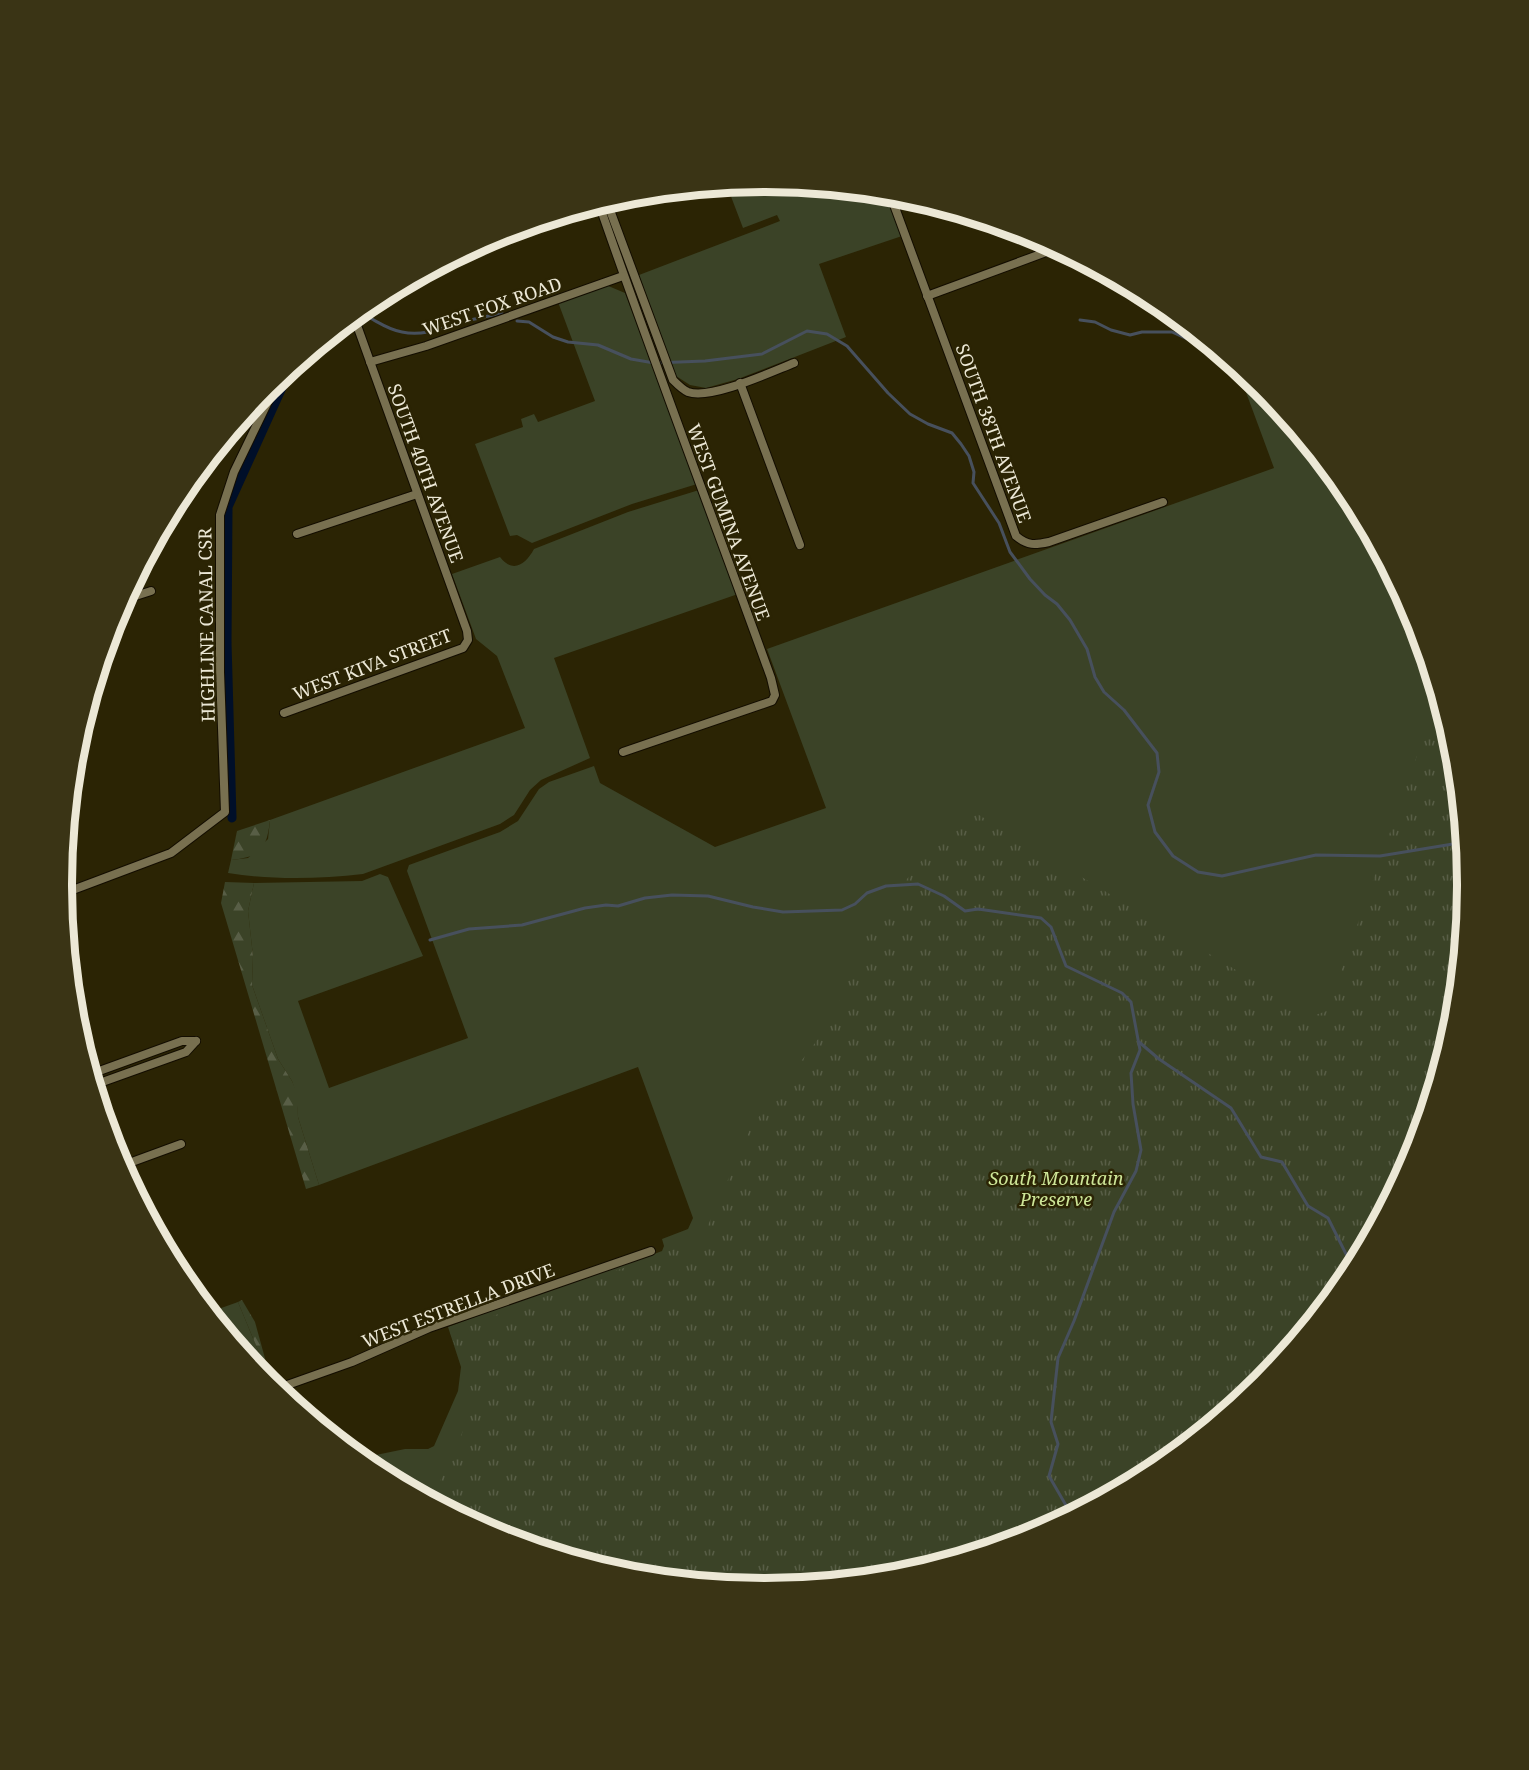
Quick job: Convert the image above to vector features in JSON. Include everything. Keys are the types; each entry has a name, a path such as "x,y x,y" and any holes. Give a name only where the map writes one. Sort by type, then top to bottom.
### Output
{"street":[{"name":"SOUTH 38TH AVENUE","path":"894,205 1016,536 1025,543 1034,545 1049,542 1162,502"},
{"path":"610,210 673,380 688,392 704,393 740,383 794,363"},
{"name":"WEST GUMINA AVENUE","path":"602,212 654,363 776,695 772,701 623,752"},
{"path":"927,296 1046,252"},
{"name":"WEST FOX ROAD","path":"370,362 426,346 623,276"},
{"name":"SOUTH 40TH AVENUE","path":"357,326 467,631 468,640"},
{"path":"740,383 800,545"},
{"name":"HIGHLINE CANAL CSR","path":"72,890 171,853 225,812 220,672 220,515 234,472 267,403"},
{"path":"297,534 417,494"},
{"path":"136,596 151,591"},
{"name":"WEST KIVA STREET","path":"284,713 463,648 468,640"},
{"path":"98,1071 182,1041 196,1041 186,1052 101,1082"},
{"path":"131,1163 181,1144"},
{"name":"WEST ESTRELLA DRIVE","path":"286,1385 352,1362 429,1328 651,1251"}],"green space":[{"path":"730,194 810,194 890,204 902,236 819,264 846,337 738,379 706,388 690,385 676,376 639,275 780,221 777,215 743,228"},
{"path":"606,285 625,293 697,484 632,504 532,543 517,535 510,536 475,444 523,427 521,419 534,414 538,422 595,401 558,302"},
{"path":"1243,385 1285,428 1340,500 1386,579 1404,620 1420,662 1444,750 1456,840 1457,885 1456,930 1444,1020 1420,1108 1386,1191 1364,1231 1314,1307 1285,1342 1221,1406 1149,1461 1111,1485 1030,1525 987,1541 944,1554 855,1572 764,1578 719,1576 674,1572 585,1554 499,1525 418,1485 373,1456 405,1449 428,1449 434,1446 458,1391 461,1367 448,1327 629,1260 662,1251 664,1246 662,1239 688,1229 693,1218 638,1067 319,1185 298,1117 296,1093 292,1081 278,1059 252,985 253,956 248,911 254,883 362,881 380,874 388,877 423,956 298,1001 329,1088 468,1038 407,871 409,865 500,832 518,821 539,789 549,782 594,766 600,783 715,847 826,808 767,649 1274,468"},
{"path":"699,490 738,594 554,658 590,758 541,780 530,790 514,815 500,824 363,874 295,878 228,873 231,860 248,858 268,839 270,820 525,728 497,656 476,639 452,574 500,557 510,565 519,565 534,549 628,512"},
{"name":"South Mountain Preserve","path":"1434,708 1444,750 1456,840 1456,930 1444,1020 1420,1108 1386,1191 1340,1270 1314,1307 1254,1375 1186,1434 1111,1485 1030,1525 944,1554 855,1572 810,1576 764,1578 719,1576 674,1572 629,1564 542,1541 499,1525 434,1493 476,1403 450,1332 702,1239 751,1127 831,1022 871,925 964,806 1312,1016 1327,1011"},
{"path":"270,820 267,838 260,850 249,857 231,860 237,831"},
{"path":"225,882 254,883 248,911 253,956 252,985 278,1059 297,1093 298,1117 319,1185 306,1189 221,903"},
{"path":"242,1300 255,1322 267,1367 263,1362 238,1302"},
{"path":"238,1302 263,1362 244,1342 217,1309"}],"waterway":[{"path":"369,317 392,329 418,333 502,313"},
{"path":"1080,320 1095,322 1111,330 1130,335 1142,332 1172,332 1193,342"},
{"path":"517,321 529,322 553,337 568,342 598,345 631,359 654,363 705,361 762,354 807,331 827,334 847,346 888,393 910,414 952,433 961,444 969,456 974,472 973,483 999,523 1010,552 1030,579 1057,604 1070,620 1087,649 1095,677 1104,692 1124,710 1157,753 1159,772 1148,805 1155,832 1173,856 1198,872 1222,876 1316,855 1380,856 1456,843"},
{"path":"232,818 227,643 228,507 282,389"},
{"path":"430,940 469,929 522,925 585,908 618,906 645,898 672,895 708,896 783,912 842,910 855,904 867,893 886,886 918,884 944,896 965,911 978,909 1041,918 1051,927 1066,966 1122,993 1131,1002 1140,1050 1131,1073 1133,1104 1141,1150 1136,1171 1114,1212 1058,1358 1051,1422 1058,1444 1049,1476 1067,1508"},
{"path":"1139,1042 1159,1059 1231,1108 1261,1157 1282,1162 1308,1206 1328,1218 1348,1257"}]}
